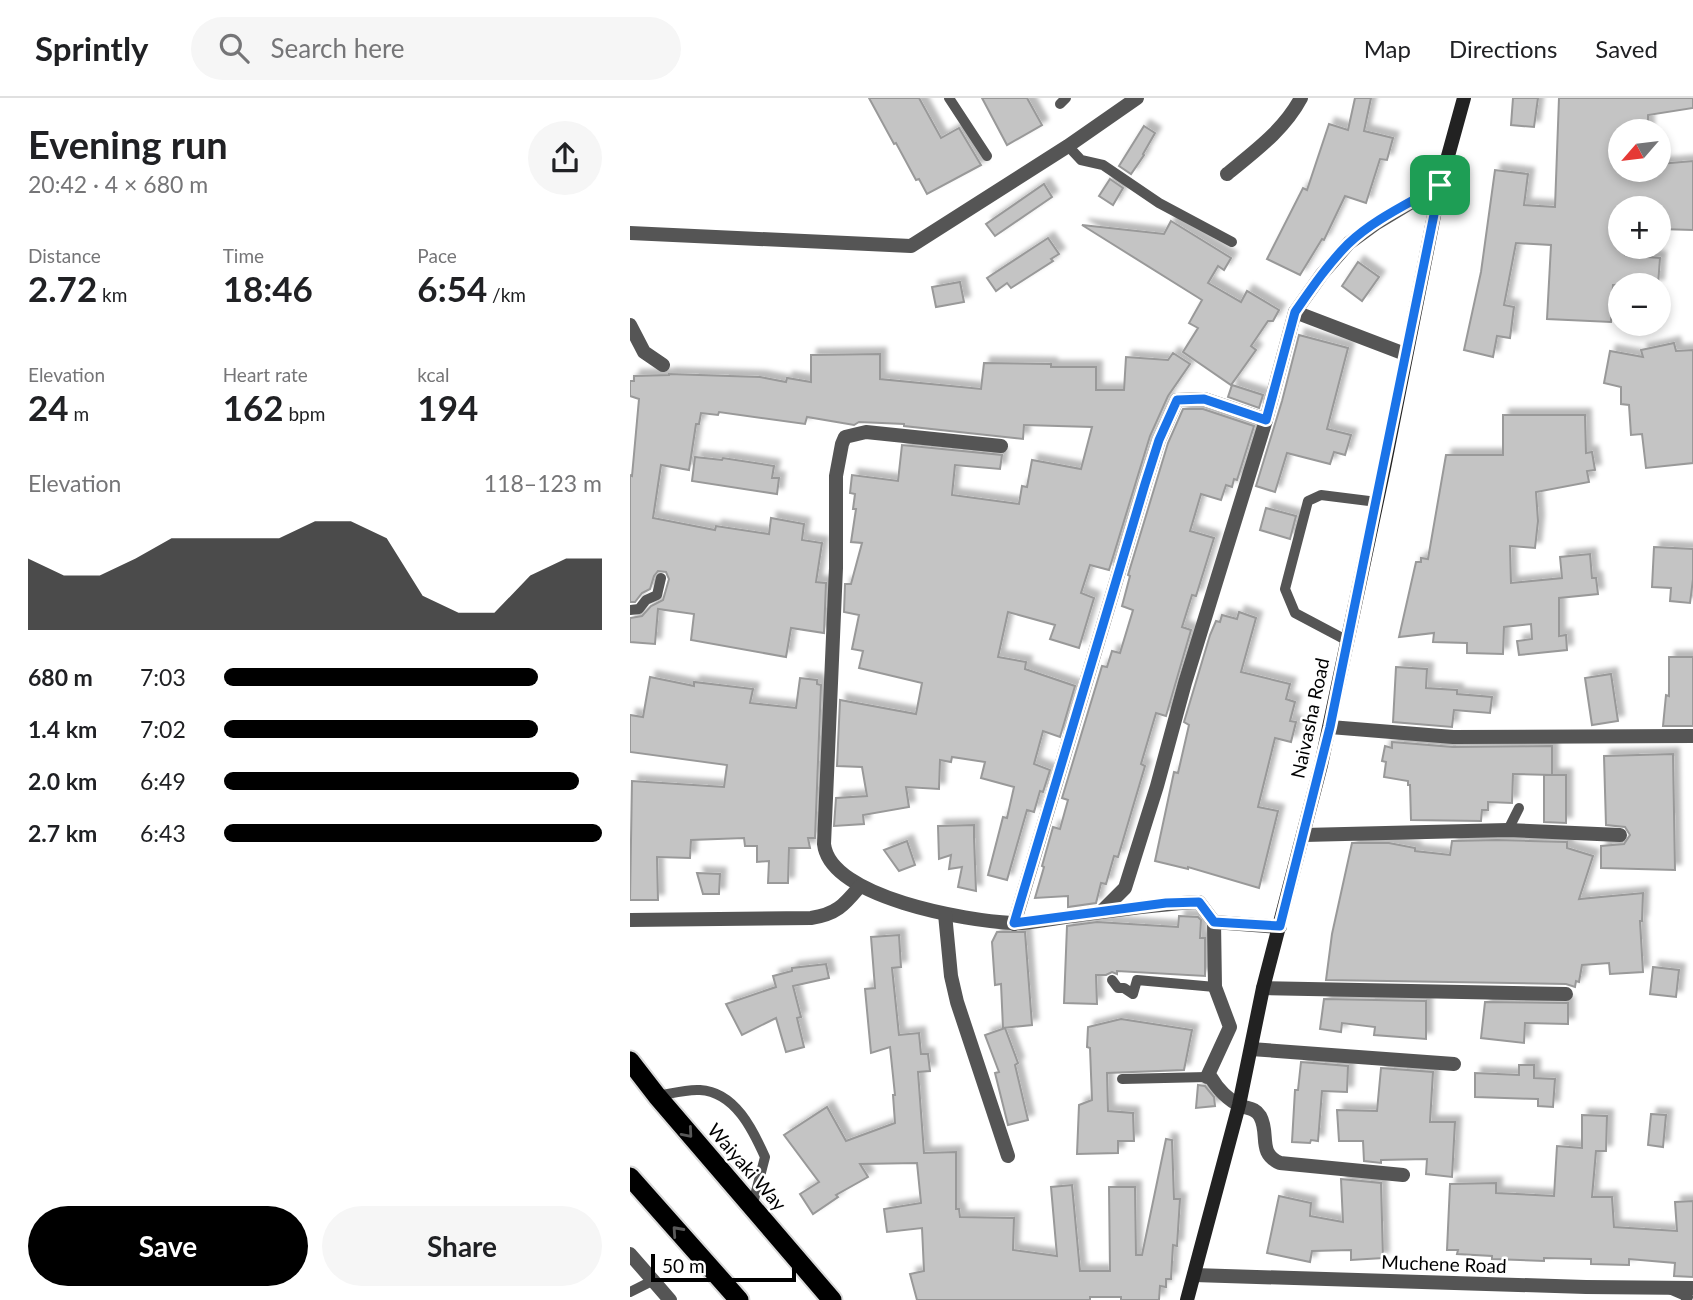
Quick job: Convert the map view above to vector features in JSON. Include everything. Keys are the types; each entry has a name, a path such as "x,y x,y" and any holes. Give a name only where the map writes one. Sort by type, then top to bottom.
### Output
{"highway":[{"name":"Waiyaki Way","path":"630,1061 832,1300"},
{"path":"630,1177 739,1300"}],"main road":[{"name":"Naivasha Road","path":"1187,1300 1239,1105 1263,988 1330,727 1440,185 1464,98"}],"street":[{"path":"630,233 911,246 1068,146 1137,98"},
{"path":"1227,174 1274,135 1293,114 1301,98"},
{"path":"1101,912 1125,888 1266,420 1295,312 1322,274 1349,243 1440,185"},
{"path":"1295,312 1405,354"},
{"path":"630,325 644,352 663,365"},
{"path":"1014,923 1145,484 1159,440 1177,400 1204,399 1266,420"},
{"path":"1001,446 866,432 845,437 842,444 836,476 836,568 824,844 828,860 860,886 913,906 945,914 1014,923 1166,903 1199,902 1214,922 1215,986 1230,1027 1208,1077 1210,1076 1217,1088 1239,1105 1258,1113 1267,1153 1271,1159 1280,1163 1404,1175"},
{"path":"1330,727 1453,737 1693,736"},
{"path":"1304,835 1508,830 1620,835"},
{"path":"630,920 811,918 840,909 860,886"},
{"path":"945,914 951,976 957,1002 1008,1156"},
{"path":"1214,922 1280,926"},
{"path":"1263,988 1566,994"},
{"path":"1251,1049 1454,1064"},
{"path":"630,1254 670,1300"},
{"name":"Muchene Road","path":"1194,1275 1572,1287 1693,1288"}],"lane":[{"path":"950,98 987,156"},
{"path":"1068,146 1081,160 1103,165 1159,203 1232,242"},
{"path":"1346,640 1295,613 1285,589 1308,500 1321,495 1377,502"},
{"path":"630,610 639,609 646,600 657,596 661,578"},
{"path":"1508,830 1519,808"},
{"path":"1112,980 1118,988 1124,988 1133,994 1137,980 1215,986"},
{"path":"1122,1079 1208,1077"},
{"path":"657,1096 701,1090 725,1098 750,1124 765,1157 752,1207"},
{"path":"630,1292 652,1281"},
{"path":"1663,1287 1688,1297 1686,1300"}],"building":[{"path":"869,98 919,98 941,138 959,128 981,165 927,194 919,179 916,180 896,143 894,144"},
{"path":"982,98 1027,98 1042,125 1007,145"},
{"path":"1355,98 1371,98 1364,131 1393,138 1387,160 1380,159 1366,203 1345,196 1324,240 1322,239 1300,275 1267,259 1303,188 1307,190 1329,124 1348,130"},
{"path":"1513,98 1538,98 1534,127 1511,125"},
{"path":"1559,98 1693,98 1693,108 1648,115 1648,119 1608,119 1608,182 1671,182 1671,163 1693,161 1693,230 1671,229 1671,196 1608,196 1608,259 1660,259 1659,273 1608,273 1608,322 1547,319 1551,245 1516,243 1504,305 1514,307 1510,338 1497,336 1493,357 1464,350 1481,272 1495,170 1528,174 1524,205 1555,207"},
{"path":"1144,126 1155,133 1131,174 1119,166"},
{"path":"1110,179 1123,188 1113,205 1099,196"},
{"path":"1044,184 1052,197 995,236 986,224"},
{"path":"1171,221 1231,258 1224,270 1218,266 1208,283 1241,302 1247,291 1279,310 1251,346 1256,350 1231,385 1183,352 1198,328 1189,323 1202,300 1082,225 1164,234"},
{"path":"1048,238 1059,254 1051,259 1053,261 1011,288 1007,283 996,291 987,278"},
{"path":"1358,262 1379,277 1362,301 1342,286"},
{"path":"960,282 964,302 936,307 932,287"},
{"path":"1299,335 1348,348 1327,429 1351,435 1345,455 1334,452 1330,464 1287,453 1275,492 1256,486"},
{"path":"1674,343 1676,351 1693,350 1693,463 1646,468 1642,434 1631,435 1629,405 1621,404 1621,387 1604,383 1610,351 1643,357 1641,350"},
{"path":"1173,353 1190,364 1168,396 1150,436 1109,570 1090,565 1081,593 1094,598 1079,648 1050,639 1055,625 1008,612 998,657 1026,662 1025,669 1075,686 1060,737 1043,731 1034,764 1050,770 1034,812 1027,810 1007,880 988,875 1014,787 981,778 985,762 952,757 951,762 940,760 939,789 906,787 909,807 863,815 864,824 834,826 836,798 867,796 862,767 837,766 840,700 916,714 922,683 859,668 863,651 852,649 859,615 844,612 845,584 851,584 862,543 851,542 856,509 853,509 855,494 850,493 852,475 898,481 902,445 1002,455 1000,469 955,465 952,495 1019,504 1022,486 1027,487 1032,460 1081,469 1092,427 1024,425 1023,439 904,424 859,422 854,425 807,417 805,424 719,412 718,415 701,413 699,424 696,424 689,470 661,465 653,518 715,530 716,526 769,534 771,518 804,524 802,540 822,543 816,582 826,583 824,633 791,628 786,657 691,640 694,614 658,609 655,644 630,642 630,618 642,616 651,606 663,600 669,579 666,572 658,571 650,589 642,593 635,602 630,602 630,475 632,476 639,399 630,396 630,381 634,381 634,376 669,374 760,377 786,382 787,378 811,382 811,355 880,354 880,379 981,389 984,363 1051,364 1051,367 1096,367 1096,390 1124,390 1126,357 1168,360"},
{"path":"1232,385 1263,395 1259,408 1228,397"},
{"path":"1183,409 1203,409 1254,426 1237,480 1234,479 1232,487 1226,485 1221,500 1201,494 1190,531 1214,538 1196,596 1192,595 1182,627 1191,630 1166,716 1156,713 1141,764 1145,766 1118,857 1114,856 1106,884 1101,883 1096,903 1068,907 1068,896 1035,898 1044,867 1042,866 1053,827 1060,829 1068,800 1062,798 1102,666 1107,667 1112,651 1120,653 1133,610 1122,606 1130,576 1128,575 1168,443"},
{"path":"1503,415 1585,415 1586,453 1592,452 1595,470 1587,471 1589,482 1536,492 1538,521 1535,548 1510,546 1511,583 1562,578 1560,557 1590,554 1592,578 1596,578 1598,594 1559,598 1559,636 1566,635 1567,650 1519,655 1517,641 1532,639 1531,624 1504,627 1503,654 1467,653 1467,643 1433,642 1434,633 1399,637 1416,562 1421,562 1421,558 1428,559 1446,455 1503,455"},
{"path":"695,457 723,458 774,466 772,478 779,478 777,494 692,481"},
{"path":"1266,508 1296,516 1290,539 1260,530"},
{"path":"1654,547 1693,549 1690,603 1670,601 1671,588 1652,587"},
{"path":"1239,612 1256,618 1241,672 1290,684 1286,699 1295,702 1290,721 1296,722 1291,742 1275,738 1258,807 1278,811 1259,888 1188,867 1155,861 1174,772 1178,773 1189,725 1184,722 1210,635 1222,615 1237,619"},
{"path":"1669,657 1693,657 1693,726 1663,726 1666,695 1669,696"},
{"path":"1396,667 1427,669 1426,688 1457,690 1457,694 1492,697 1490,713 1454,710 1452,727 1393,722"},
{"path":"1611,674 1618,721 1592,725 1585,678"},
{"path":"650,677 694,686 694,682 753,689 750,703 796,708 800,678 817,680 817,684 821,685 815,838 808,838 810,848 789,848 788,883 768,883 769,861 757,862 757,846 745,846 744,838 691,840 690,858 657,857 658,900 630,900 632,781 724,787 727,765 630,752 630,715 643,717"},
{"path":"1392,742 1453,747 1552,746 1552,775 1513,774 1512,803 1488,802 1488,810 1482,810 1481,821 1411,820 1408,781 1384,777 1386,762 1382,761 1385,746 1392,748"},
{"path":"1673,754 1675,870 1601,868 1601,846 1624,844 1630,835 1625,827 1606,825 1604,756"},
{"path":"1544,775 1566,775 1566,823 1544,822"},
{"path":"974,825 976,891 958,887 962,867 949,869 951,855 939,859 938,826"},
{"path":"907,841 915,865 899,871 884,850"},
{"path":"1452,841 1567,842 1567,848 1593,856 1579,899 1643,893 1640,921 1643,972 1610,974 1609,963 1582,965 1579,982 1576,981 1575,987 1566,984 1326,980 1332,934 1352,843 1389,843 1415,848 1415,851 1450,855"},
{"path":"697,873 720,874 719,894 703,894"},
{"path":"1179,916 1198,917 1201,920 1200,938 1205,938 1205,976 1117,971 1117,974 1112,972 1096,975 1097,1004 1064,1003 1067,926 1097,922 1178,927"},
{"path":"997,932 1025,932 1032,1025 1003,1028 1001,984 995,985 992,942"},
{"path":"899,935 901,967 892,968 899,1035 919,1033 921,1054 928,1054 930,1071 918,1072 924,1153 956,1152 956,1209 959,1209 960,1217 1014,1218 1013,1250 1057,1256 1051,1187 1072,1185 1080,1271 1110,1271 1109,1187 1135,1187 1136,1255 1142,1255 1166,1139 1172,1140 1174,1199 1180,1199 1177,1246 1173,1245 1171,1279 1166,1279 1166,1287 1160,1286 1159,1300 1090,1297 1090,1300 917,1300 910,1274 924,1271 922,1228 887,1232 884,1209 921,1203 917,1163 860,1164 868,1177 836,1195 838,1197 813,1214 800,1194 819,1182 784,1135 827,1107 846,1141 895,1123 890,1047 871,1053 865,989 875,988 871,937"},
{"path":"826,964 829,978 793,986 801,1017 797,1018 804,1047 786,1052 776,1018 742,1035 726,1004 776,987 773,976 792,971 792,968"},
{"path":"1653,967 1679,970 1676,997 1650,994"},
{"path":"1324,999 1426,1001 1426,1039 1374,1035 1375,1027 1342,1023 1341,1032 1320,1029"},
{"path":"1485,1002 1568,1003 1568,1024 1525,1023 1524,1043 1481,1038"},
{"path":"1121,1019 1192,1030 1184,1070 1107,1073 1108,1111 1133,1113 1134,1141 1118,1141 1118,1153 1077,1154 1079,1105 1092,1100 1088,1027"},
{"path":"1005,1028 1018,1063 1015,1065 1028,1120 1008,1125 995,1073 999,1072 985,1035"},
{"path":"1301,1062 1348,1066 1347,1092 1322,1091 1318,1141 1311,1140 1310,1143 1292,1142 1295,1090 1298,1090"},
{"path":"1519,1065 1534,1065 1534,1078 1555,1079 1553,1107 1538,1106 1538,1099 1475,1097 1475,1073 1519,1075"},
{"path":"1381,1068 1433,1072 1430,1122 1455,1122 1452,1177 1426,1174 1427,1159 1381,1160 1381,1163 1364,1161 1363,1141 1339,1141 1337,1110 1377,1111"},
{"path":"1198,1085 1205,1086 1214,1097 1215,1106 1196,1108"},
{"path":"1651,1114 1666,1115 1663,1147 1648,1145"},
{"path":"1582,1115 1607,1116 1606,1151 1596,1151 1592,1197 1612,1197 1614,1227 1677,1231 1675,1202 1693,1201 1693,1277 1674,1276 1675,1263 1629,1259 1629,1265 1591,1264 1591,1259 1492,1259 1492,1256 1457,1254 1458,1250 1447,1250 1450,1184 1496,1183 1496,1193 1554,1196 1557,1146 1582,1148"},
{"path":"1341,1179 1381,1183 1383,1258 1351,1260 1351,1250 1312,1251 1310,1262 1267,1253 1279,1196 1311,1203 1310,1216 1343,1222"}],"route":[{"path":"1440,185 1330,727 1280,926 1214,922 1199,902 1166,903 1014,923 1145,484 1159,440 1177,400 1204,399 1266,420 1295,312 1322,274 1349,243 1440,185"}]}
